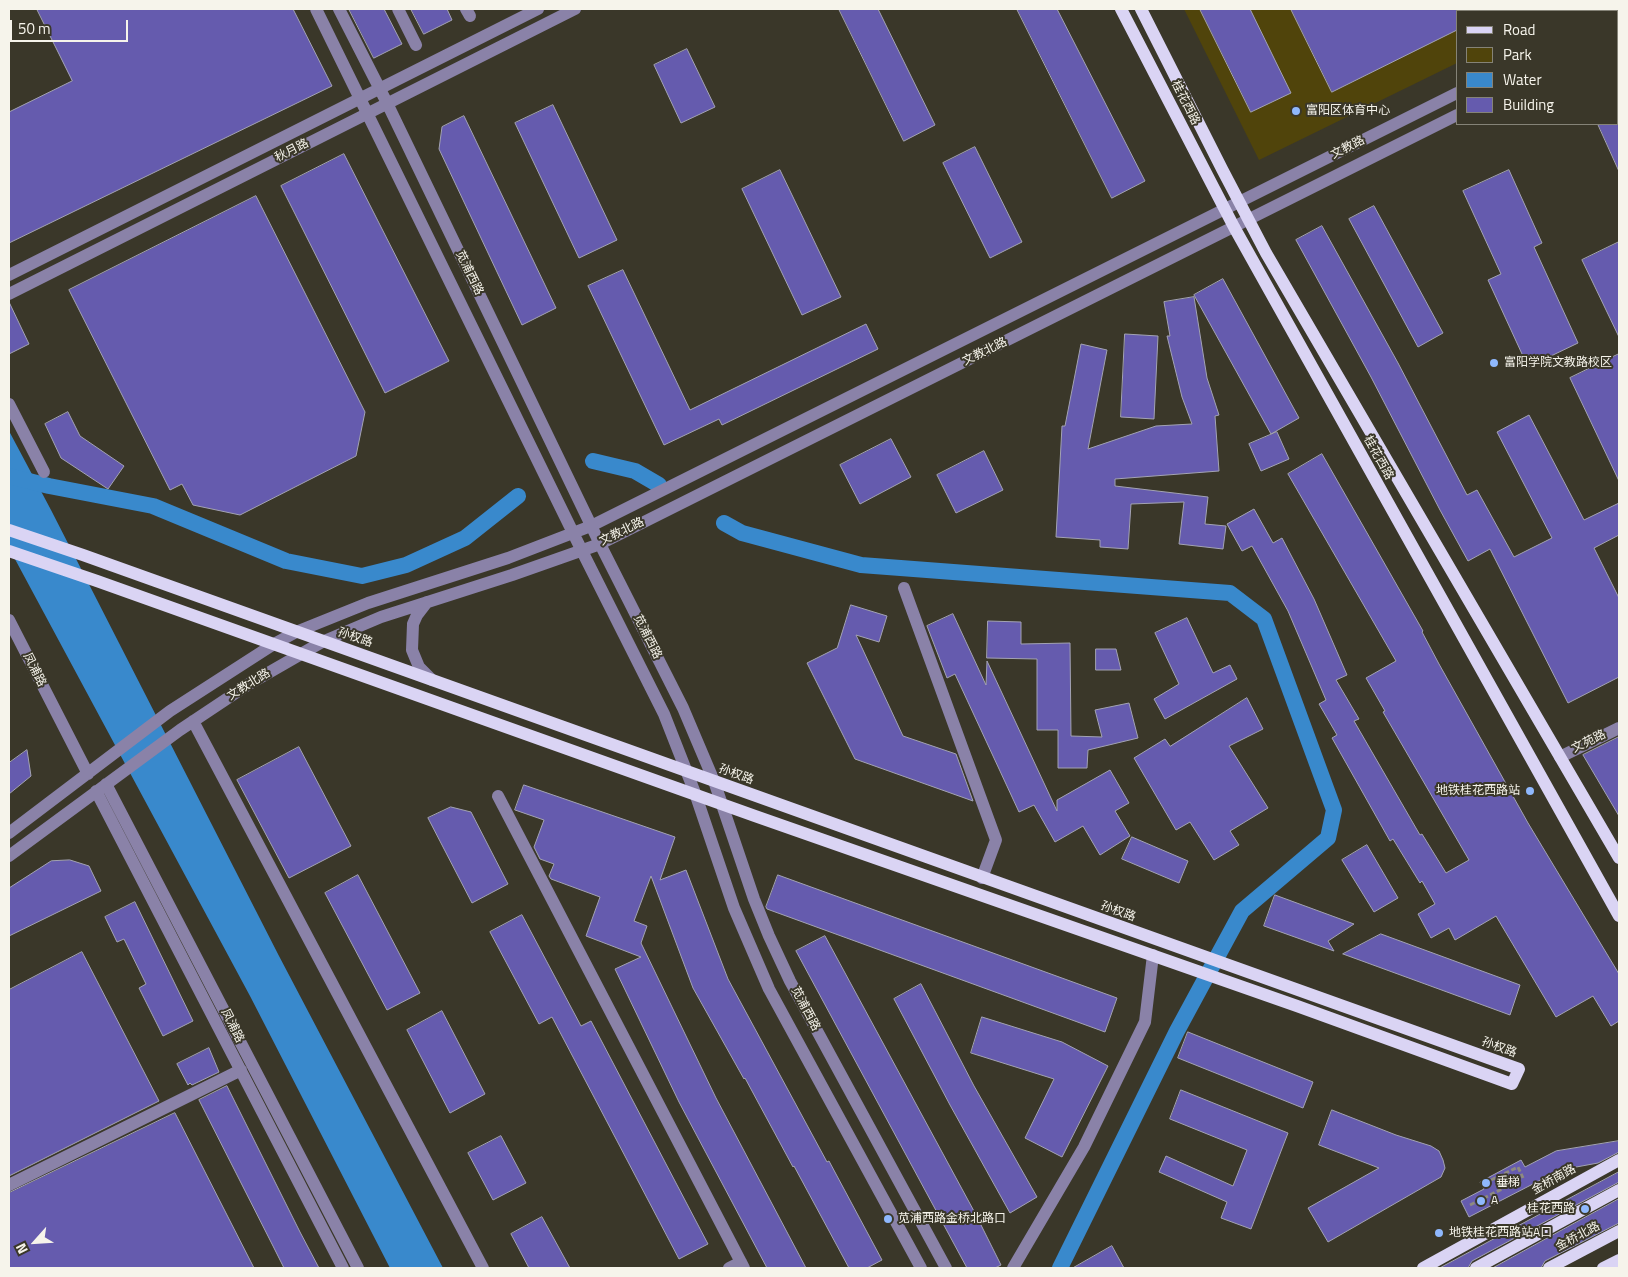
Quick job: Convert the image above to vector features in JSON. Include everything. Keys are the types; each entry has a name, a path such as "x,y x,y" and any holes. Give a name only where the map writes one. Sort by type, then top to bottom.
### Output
{"main road":[{"name":"桂花西路","path":"1122,9 1224,209 1619,916"},
{"name":"桂花西路","path":"1141,9 1249,220 1619,858"},
{"name":"孙权路","path":"9,530 83,554 322,642 686,770 1176,948 1519,1069 1512,1084 1153,955 9,551"},
{"name":"金桥南路","path":"1422,1268 1619,1160"},
{"name":"金桥北路","path":"1476,1268 1619,1190"},
{"name":"金桥北路","path":"1549,1268 1619,1230"},
{"path":"1603,1268 1619,1260"}],"street":[{"name":"苋浦西路","path":"316,9 664,714 695,793 734,908 770,989 921,1268"},
{"name":"苋浦西路","path":"339,9 380,88 591,526 683,708 714,781 754,899 790,981 946,1268"},
{"path":"398,9 416,45"},
{"name":"秋月路","path":"9,275 538,9"},
{"name":"秋月路","path":"9,294 575,9"},
{"name":"文教路","path":"1239,202 1456,94"},
{"name":"文教路","path":"1249,220 1456,116"},
{"name":"文教北路","path":"9,833 170,711 274,644 296,632 368,602 508,558 574,534 1239,202"},
{"name":"文教北路","path":"9,856 180,730 300,653 381,617 600,544 1249,220"},
{"path":"9,404 44,472"},
{"path":"904,588 996,840 982,878"},
{"path":"427,602 417,615 414,624 412,650 419,667 432,680"},
{"name":"凤浦路","path":"9,620 88,774"},
{"path":"193,721 483,1268"},
{"name":"文苑路","path":"1560,757 1619,728"},
{"name":"凤浦路","path":"101,788 241,1070 343,1268"},
{"name":"凤浦路","path":"101,788 358,1268"},
{"path":"498,796 742,1265 729,1268"},
{"path":"1013,1268 1084,1147 1141,1030 1144,1022 1153,955"},
{"path":"9,1185 241,1070"}],"path":[{"path":"1491,1180 1518,1167 1523,1178"},
{"path":"1470,1206 1506,1187"}],"green space":[{"name":"富阳区体育中心","path":"1184,9 1567,9 1456,10 1456,63 1259,160"}],"water":[{"path":"9,431 279,956 443,1268 390,1268 250,996 9,548"}],"building":[{"path":"37,9 293,9 332,86 9,243 9,112 72,81"},
{"path":"349,9 384,9 402,44 374,58"},
{"path":"411,9 447,9 452,20 424,34"},
{"path":"839,9 878,9 935,125 904,141"},
{"path":"1017,9 1057,9 1145,181 1112,198"},
{"path":"1200,9 1250,9 1291,93 1251,112"},
{"path":"1291,9 1457,9 1456,30 1332,92"},
{"path":"687,49 715,107 681,123 654,65"},
{"path":"553,105 617,240 579,258 515,123"},
{"path":"464,116 556,308 522,325 439,149 442,127"},
{"path":"1619,124 1619,171 1598,125"},
{"path":"975,147 1022,242 990,258 943,163"},
{"path":"344,154 449,361 385,393 281,186"},
{"path":"780,170 841,297 802,315 742,189"},
{"path":"1509,170 1542,243 1534,247 1578,343 1528,367 1488,280 1501,274 1463,191"},
{"path":"256,196 365,412 356,456 240,515 193,505 182,484 170,490 69,290"},
{"path":"1374,206 1443,333 1418,347 1349,219"},
{"path":"1322,226 1398,363 1467,495 1477,490 1514,557 1552,538 1497,432 1529,415 1584,520 1619,503 1619,535 1594,548 1619,598 1619,677 1568,703 1490,549 1468,561 1296,240"},
{"path":"1619,242 1619,337 1582,260"},
{"path":"623,270 690,410 866,324 878,349 722,425 719,419 664,445 588,286"},
{"path":"1223,279 1299,418 1271,434 1194,295"},
{"path":"1194,297 1207,378 1219,415 1215,416 1219,471 1115,479 1115,486 1208,497 1205,524 1226,526 1223,549 1179,544 1184,502 1131,504 1128,549 1100,547 1100,540 1056,537 1062,426 1065,426 1081,344 1107,350 1088,449 1156,426 1192,424 1182,397 1167,336 1170,336 1164,302"},
{"path":"9,302 29,344 9,354"},
{"path":"1125,334 1158,336 1154,419 1121,417"},
{"path":"1619,354 1619,481 1570,378"},
{"path":"68,412 80,436 124,466 108,489 61,458 45,424"},
{"path":"1277,432 1289,459 1261,471 1249,444"},
{"path":"891,439 911,477 860,504 840,465"},
{"path":"984,451 1003,490 956,513 937,475"},
{"path":"1322,454 1423,631 1439,664 1528,823 1619,974 1619,1021 1611,1026 1593,996 1556,1017 1496,916 1455,940 1449,928 1431,938 1418,914 1435,904 1422,881 1420,883 1393,839 1390,841 1332,738 1337,735 1319,704 1326,700 1288,611 1252,546 1242,551 1227,524 1254,509 1273,543 1282,538 1314,599 1347,675 1336,680 1359,719 1354,721 1420,835 1422,834 1446,873 1469,860 1383,712 1385,711 1366,678 1396,661 1288,474"},
{"path":"851,605 887,616 879,642 856,635 903,736 956,754 973,801 855,759 807,663 837,648"},
{"path":"953,614 986,685 987,661 1057,811 1057,800 1110,770 1129,803 1115,811 1130,836 1100,855 1083,826 1055,842 1034,805 1019,812 955,674 947,678 927,626"},
{"path":"1187,618 1213,673 1230,665 1237,679 1165,719 1154,699 1179,684 1155,633"},
{"path":"988,621 1021,622 1021,644 1070,643 1071,736 1102,737 1095,710 1129,703 1138,738 1088,750 1087,768 1058,768 1058,730 1037,730 1037,659 987,658"},
{"path":"1096,649 1116,649 1121,670 1096,670"},
{"path":"1247,698 1263,729 1229,746 1268,808 1230,831 1239,845 1214,860 1190,822 1176,830 1134,758 1165,739 1170,746"},
{"path":"1619,737 1619,816 1583,755"},
{"path":"299,747 351,846 289,878 237,780"},
{"path":"27,750 31,776 9,794 9,763"},
{"path":"524,785 675,837 660,880 686,870 728,979 882,1260 867,1268 849,1268 745,1078 693,988 651,876 634,921 647,926 641,943 716,1098 806,1268 767,1268 679,1102 615,969 641,957 586,936 600,897 551,879 549,876 554,864 540,859 534,847 544,820 515,810"},
{"path":"451,807 471,812 508,884 472,903 428,818"},
{"path":"1132,837 1188,861 1179,883 1122,859"},
{"path":"1367,845 1398,898 1374,912 1342,860"},
{"path":"70,860 89,866 101,891 9,936 9,888 51,861"},
{"path":"358,875 420,993 387,1010 325,893"},
{"path":"778,875 1117,998 1105,1032 767,909 766,907"},
{"path":"1275,895 1354,924 1328,941 1334,951 1264,926"},
{"path":"135,902 193,1021 163,1036 139,988 146,984 124,939 117,942 105,917"},
{"path":"522,915 581,1026 591,1021 708,1244 679,1259 552,1017 539,1024 490,932"},
{"path":"1381,934 1520,985 1510,1015 1343,954"},
{"path":"825,936 975,1213 1001,1265 995,1268 967,1268 796,951"},
{"path":"82,952 159,1101 9,1176 9,990"},
{"path":"921,984 974,1086 1037,1197 1010,1213 894,999"},
{"path":"442,1011 485,1094 450,1113 407,1030"},
{"path":"982,1017 1062,1042 1108,1066 1062,1157 1025,1138 1054,1079 971,1053"},
{"path":"1188,1032 1313,1082 1303,1108 1178,1058"},
{"path":"209,1048 219,1072 192,1085 190,1083 188,1085 177,1064"},
{"path":"227,1086 319,1268 284,1268 199,1100"},
{"path":"1181,1090 1288,1133 1251,1229 1221,1218 1227,1202 1159,1172 1166,1156 1233,1186 1247,1150 1170,1119"},
{"path":"1332,1110 1396,1135 1431,1146 1439,1151 1445,1168 1441,1177 1328,1242 1308,1208 1379,1168 1319,1145"},
{"path":"175,1113 254,1268 9,1268 9,1193"},
{"path":"501,1136 526,1183 493,1200 468,1153"},
{"path":"1619,1141 1619,1152 1598,1163 1560,1170 1469,1217 1461,1201 1484,1189 1480,1182 1521,1160 1525,1167 1556,1151"},
{"path":"1619,1172 1619,1182 1472,1261 1468,1268 1440,1268"},
{"path":"1619,1199 1619,1223 1545,1261 1541,1268 1493,1268"},
{"path":"542,1217 570,1268 529,1268 511,1234"},
{"path":"1112,1246 1124,1268 1073,1268"}],"waterway":[{"path":"593,461 635,471 659,485"},
{"path":"9,476 49,486 153,506 286,561 362,576 406,565 465,538 518,496"},
{"path":"724,523 742,533 861,565 1230,593 1264,619 1334,810 1328,838 1242,911 1177,1031 1060,1268"}],"place":[{"name":"富阳区体育中心","path":"1296,111"},
{"name":"富阳学院文教路校区","path":"1494,363"},
{"name":"地铁桂花西路站","path":"1530,791"},
{"name":"垂梯","path":"1486,1183"},
{"name":"A","path":"1481,1201"},
{"name":"桂花西路","path":"1585,1209"},
{"name":"苋浦西路金桥北路口","path":"888,1219"},
{"name":"地铁桂花西路站A口","path":"1439,1233"}]}
